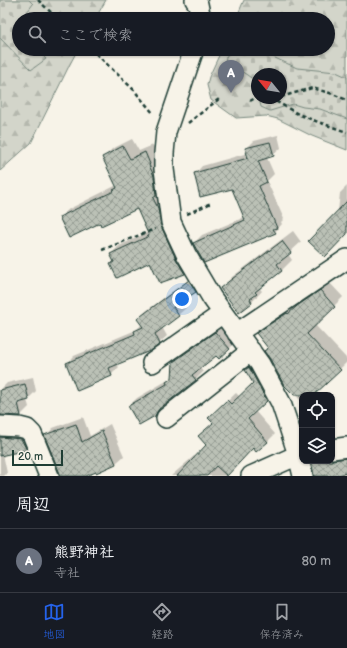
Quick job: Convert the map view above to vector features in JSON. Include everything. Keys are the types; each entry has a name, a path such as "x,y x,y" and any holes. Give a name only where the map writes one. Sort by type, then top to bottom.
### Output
{"street":[{"path":"195,0 198,4 200,12"},
{"path":"192,56 166,136 164,169 171,222 186,254 212,298 260,364 281,403 299,451"},
{"path":"237,333 347,259"},
{"path":"152,363 223,313"},
{"path":"166,418 251,351"},
{"path":"0,426 28,429 32,434 44,474"},
{"path":"335,449 347,447"},
{"path":"251,476 299,454"},
{"path":"301,464 303,476"}],"path":[{"path":"38,0 51,12"},
{"path":"98,56 134,90 149,108 166,136 219,99"},
{"path":"287,95 312,88 347,100"},
{"path":"280,104 298,114 347,132"}],"green space":[{"path":"0,0 106,0 99,12 12,12 12,56 74,56 31,143 0,171"},
{"path":"0,0 29,0 33,4 27,12 12,12 12,50 0,38"},
{"path":"244,0 347,0 347,150 312,136 278,119 266,116 236,118 211,100 207,85 219,56 335,56 335,12 239,12"},
{"path":"17,56 43,56 46,59 31,70"},
{"path":"227,56 273,56 297,68 336,72 347,77 347,119 320,109 293,104 270,111 261,107 260,104 287,104 287,68 251,68 251,78 241,71 230,68 225,64"}],"building":[{"path":"270,142 274,156 258,161 267,182 259,186 277,228 273,229 276,233 204,263 193,243 245,220 232,189 200,197 194,173 248,158 245,148"},
{"path":"123,146 130,159 145,152 154,176 156,196 153,198 158,208 161,226 176,259 185,274 160,283 150,262 117,278 110,264 114,262 110,254 149,236 137,209 101,226 100,223 69,238 59,217 114,191 113,190 117,188 102,157"},
{"path":"347,201 347,234 325,257 308,241"},
{"path":"282,241 291,253 277,264 282,271 255,292 257,294 250,299 252,303 239,313 220,288"},
{"path":"189,280 196,292 173,307 179,316 155,334 160,344 152,350 109,368 112,376 77,391 66,363 135,334 134,331 143,327 137,319"},
{"path":"320,290 335,307 307,334 341,370 317,392 299,392 299,395 294,395 284,385 264,351 268,348 256,333 287,313 288,314"},
{"path":"215,332 230,349 219,359 216,356 192,375 196,380 159,409 155,416 139,425 128,406 167,384 166,382 172,378 173,362"},
{"path":"249,367 267,401 248,419 268,442 256,452 253,448 227,476 216,466 207,476 177,476 206,445 198,436 213,423 208,418 227,400 231,404 253,383 245,370"},
{"path":"25,384 29,400 18,403 21,416 0,415 0,390"},
{"path":"76,424 82,442 102,431 116,464 86,476 61,476 44,435"},
{"path":"0,437 21,439 27,450 0,456"},
{"path":"347,458 347,473 332,476 314,476 312,464 335,464 335,460"}],"place":[{"name":"熊野神社","path":"231,93"}]}
